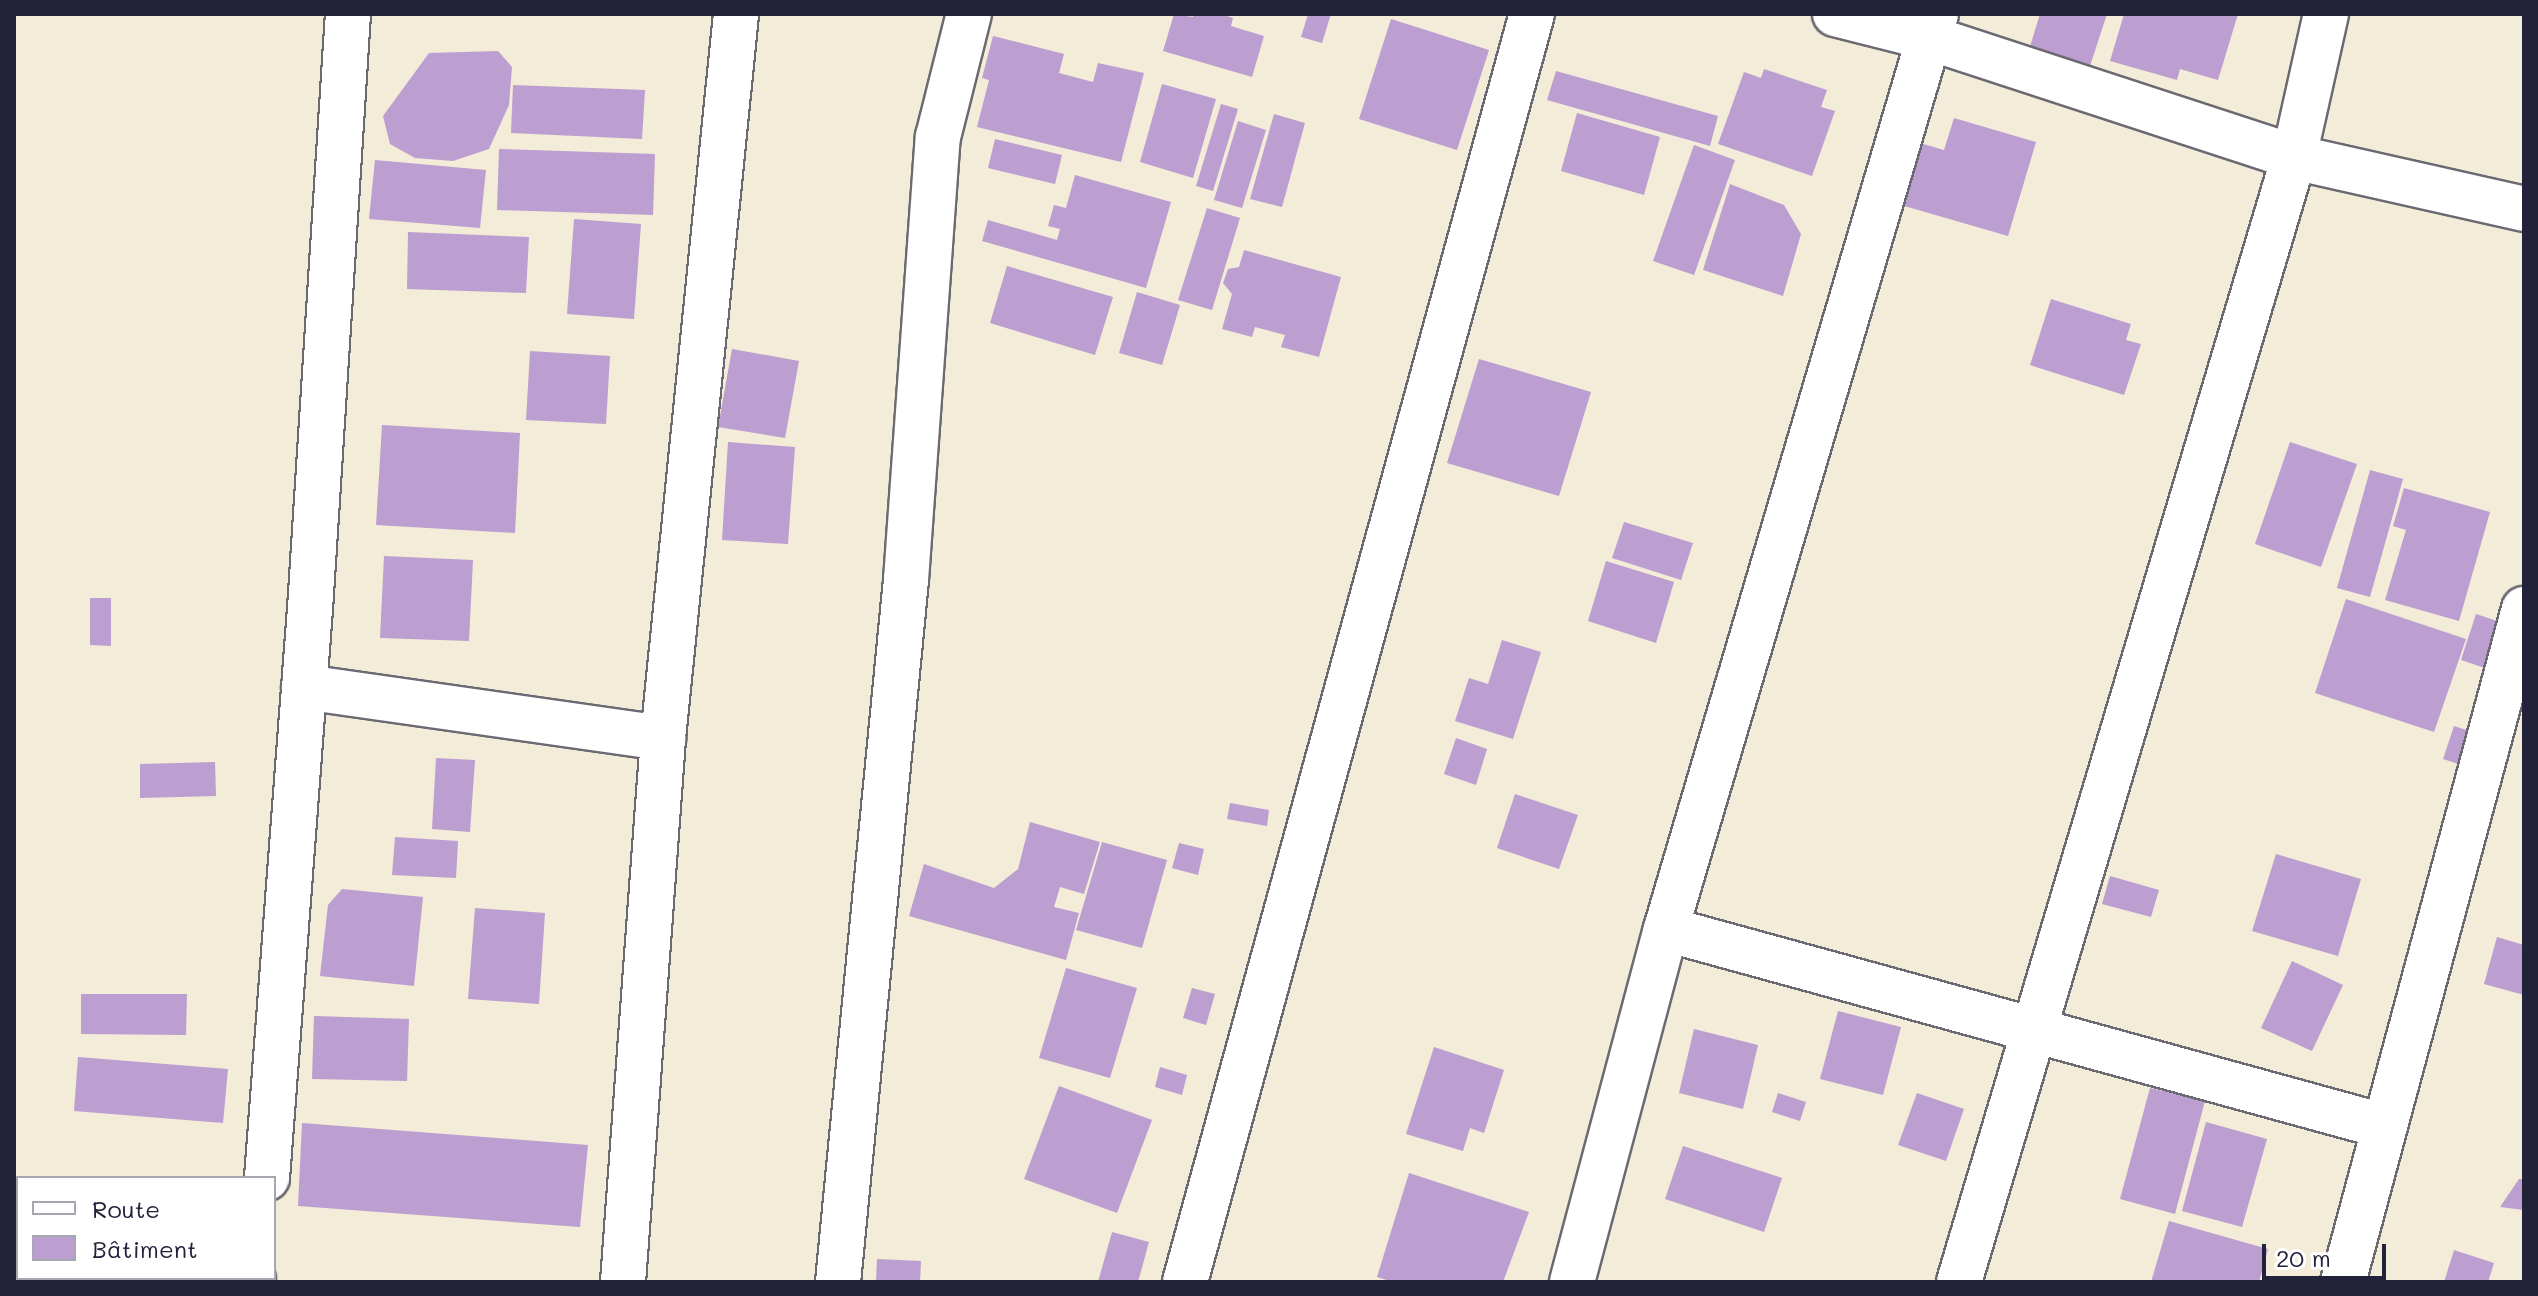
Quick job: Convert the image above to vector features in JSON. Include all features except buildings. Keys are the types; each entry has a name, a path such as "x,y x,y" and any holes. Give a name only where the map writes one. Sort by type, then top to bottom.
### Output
{"street":[{"path":"267,1176 304,687 348,14"},
{"path":"623,1282 663,738 736,14"},
{"path":"838,1282 906,580 938,137 969,14"},
{"path":"1185,1282 1532,14"},
{"path":"1835,14 1933,26 2294,157 2524,209"},
{"path":"1959,1282 2294,157 2326,14"},
{"path":"1572,1282 1666,929 1933,26"},
{"path":"2343,1282 2524,609"},
{"path":"304,687 663,738"},
{"path":"1666,929 2034,1027 2383,1126"}]}
